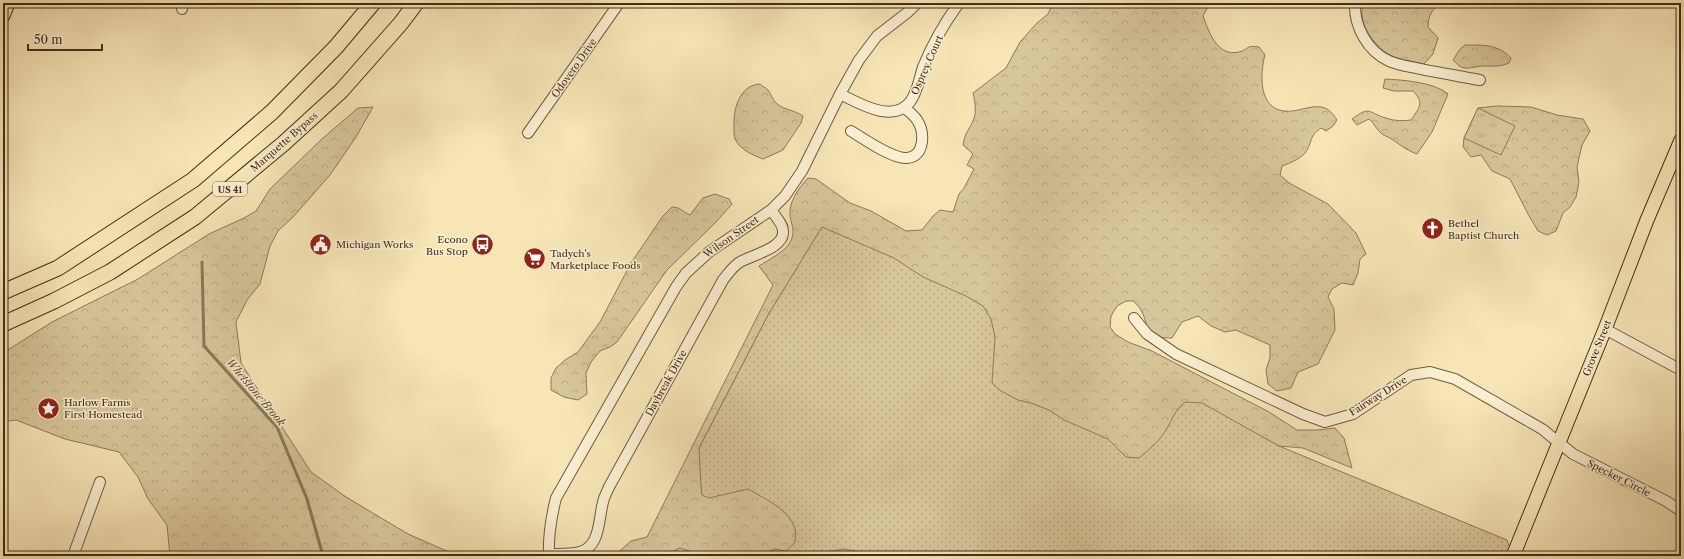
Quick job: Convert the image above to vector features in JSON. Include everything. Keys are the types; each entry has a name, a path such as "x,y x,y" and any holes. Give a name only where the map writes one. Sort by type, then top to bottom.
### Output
{"highway":[{"name":"US 41","path":"3,292 58,268 193,180 272,112 336,47 373,3"},
{"name":"Marquette Bypass","path":"3,324 54,301 110,272 195,217 283,144 341,91 401,23 416,3"}],"main road":[{"name":"Grove Street","path":"1513,556 1605,329 1647,220 1681,140"}],"street":[{"name":"Odovero Drive","path":"528,133 620,3"},
{"name":"Wilson Street","path":"549,555 548,538 556,498 676,287 686,274 709,252 771,210 785,196 802,171 840,94 859,60 877,36 916,3"},
{"name":"Osprey Court","path":"904,107 910,102 918,86 929,55 952,12 959,3"},
{"path":"1355,3 1358,26 1364,38 1375,51 1389,61 1404,66 1480,80"},
{"path":"840,94 879,112 901,109 904,107 917,120 922,129 923,137 920,149 914,156 906,158 895,156 851,131"},
{"name":"Daybreak Drive","path":"549,555 576,553 590,545 596,538 600,526 603,502 609,488 723,280 739,262 774,246 780,241 783,232 780,223 771,210"},
{"name":"Fairway Drive","path":"1134,318 1147,334 1176,354 1303,414 1325,422 1353,414 1411,374 1430,372 1455,379 1542,429 1559,442"},
{"path":"1605,329 1681,370"},
{"name":"Specker Circle","path":"1559,442 1573,454 1681,511"},
{"path":"73,556 100,482"}],"green space":[{"path":"1053,3 1210,3 1203,16 1211,36 1220,47 1231,53 1242,51 1249,47 1259,47 1265,55 1262,80 1265,97 1269,104 1284,111 1293,111 1312,107 1324,108 1337,120 1333,126 1326,131 1321,128 1317,131 1305,153 1296,160 1282,166 1280,175 1289,183 1328,204 1356,233 1366,254 1360,259 1358,273 1353,285 1342,283 1332,289 1328,297 1334,309 1335,330 1318,364 1298,372 1291,388 1277,391 1268,384 1266,370 1270,358 1270,345 1236,330 1225,332 1211,326 1198,316 1182,322 1172,338 1161,337 1154,335 1150,331 1143,313 1133,301 1126,301 1117,306 1111,316 1110,327 1115,334 1128,342 1152,351 1269,412 1297,430 1335,428 1344,438 1352,468 1303,448 1279,446 1202,403 1185,402 1175,413 1162,436 1156,443 1139,458 1126,457 1108,439 1064,420 1049,410 1018,400 1001,391 992,383 995,337 991,319 983,306 966,296 923,277 894,258 822,227 768,315 699,448 702,495 709,498 748,489 776,505 788,516 795,529 795,542 786,551 775,549 765,553 764,556 697,556 696,553 680,548 669,553 651,552 648,556 614,556 631,541 647,537 773,285 759,266 780,253 787,247 792,239 793,231 790,211 794,197 802,185 808,178 816,179 850,203 871,211 906,231 922,230 940,210 953,212 959,194 964,188 974,169 967,165 973,154 963,145 975,114 973,93 1006,68 1020,42 1037,23 1048,14"},
{"path":"1364,3 1441,3 1431,13 1428,23 1428,27 1438,38 1433,54 1424,64 1392,56 1382,50 1367,32 1362,17"},
{"path":"1465,45 1490,46 1501,50 1511,58 1509,63 1502,65 1464,68 1459,66 1453,60 1460,49"},
{"path":"1385,79 1427,84 1448,94 1432,132 1417,154 1381,134 1369,119 1357,125 1352,119 1363,112 1369,111 1392,120 1411,120 1420,106 1417,95 1413,91 1394,91 1383,88"},
{"path":"760,84 768,90 777,104 803,116 801,123 783,150 763,159 747,152 740,146 735,139 734,132 736,106 742,94 753,85"},
{"path":"1497,106 1531,107 1557,115 1583,119 1590,131 1582,145 1577,167 1579,182 1576,197 1570,207 1563,213 1556,231 1547,235 1538,231 1510,179 1492,171 1481,155 1471,157 1463,147 1464,138 1478,108"},
{"path":"373,107 356,137 330,175 293,217 278,231 270,246 260,284 247,300 236,322 241,363 311,472 346,497 408,534 458,556 170,556 167,525 148,499 138,477 119,452 65,439 16,420 3,422 3,353 52,322 138,279 209,234 256,211 270,189 323,138 358,108"},
{"path":"1478,108 1515,126 1501,155 1464,138"},
{"path":"715,194 729,199 732,204 716,222 667,270 617,342 600,351 591,362 586,373 587,394 578,400 564,397 551,390 551,378 556,368 578,352 600,322 631,263 663,216 672,207 675,207 690,215 703,198"},
{"path":"822,226 1162,373 1279,446 1507,540 1513,556 647,556 699,448 768,315"},
{"path":"843,549 862,552 866,556 818,556 822,553"}],"waterway":[{"name":"Whetstone Brook","path":"202,262 204,346 277,427 307,499 323,556"}],"place":[{"name":"Bethel Baptist Church","path":"1433,229"},
{"name":"Michigan Works","path":"321,244"},
{"name":"Econo Bus Stop","path":"483,245"},
{"name":"Tadych's Marketplace Foods","path":"535,259"},
{"name":"Harlow Farms First Homestead","path":"49,408"}]}
